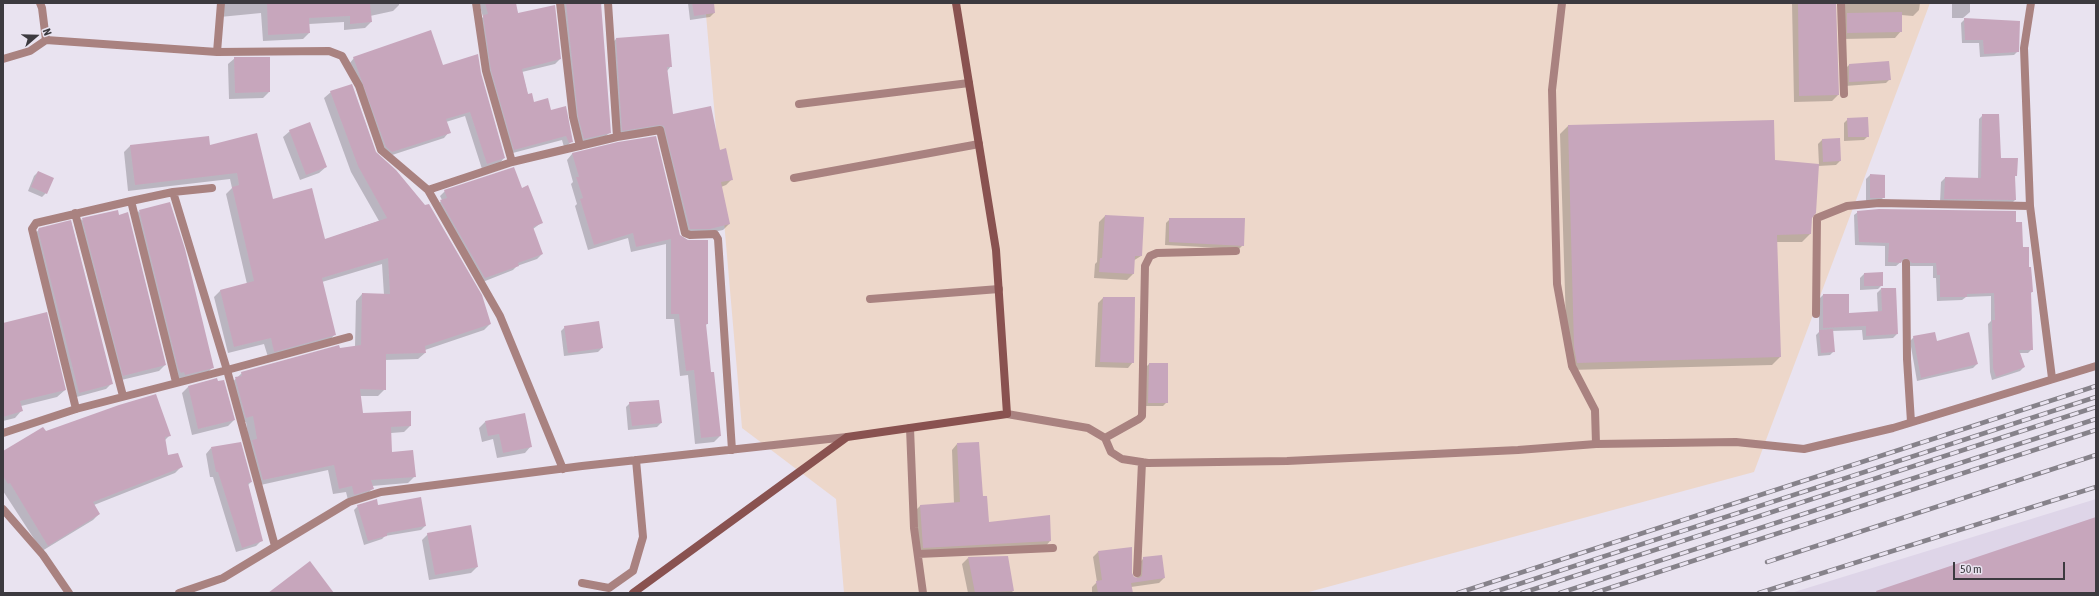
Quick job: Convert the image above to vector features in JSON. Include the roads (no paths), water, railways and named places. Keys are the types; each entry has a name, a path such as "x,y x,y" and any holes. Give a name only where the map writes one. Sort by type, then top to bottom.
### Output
{"street":[{"path":"40,3 46,40"},
{"path":"217,52 221,3"},
{"path":"476,3 486,71 512,162"},
{"path":"560,3 573,117 580,146"},
{"path":"608,3 617,137"},
{"path":"956,3 996,250 1007,414"},
{"path":"1562,3 1552,90 1557,284 1572,366 1594,410 1596,444"},
{"path":"1841,3 1844,94"},
{"path":"2031,3 2024,48 2030,206 2052,378"},
{"path":"3,59 30,51 46,40 217,52 329,50 342,56 359,86 381,150 428,190 500,316 563,469"},
{"path":"799,104 969,83"},
{"path":"428,190 512,162 617,137 660,130 685,233 690,235 715,234 718,239 732,450"},
{"path":"794,178 979,144"},
{"path":"76,409 32,229 36,222 173,192 212,188"},
{"path":"173,192 227,370 275,546"},
{"path":"131,201 176,382"},
{"path":"1816,314 1817,218 1847,206 1879,203 2030,206"},
{"path":"75,213 123,396"},
{"path":"1105,438 1142,416 1145,266 1150,256 1158,253 1236,251"},
{"path":"1906,263 1907,358 1911,422"},
{"path":"870,299 998,289"},
{"path":"3,433 76,409 349,337"},
{"path":"179,593 224,578 349,502 381,492 636,460 847,437 1007,414 1088,428 1105,438 1111,452 1122,458 1142,462 1287,461 1518,450 1596,444 1736,442 1804,449 1911,422 2052,378 2096,366"},
{"path":"910,428 914,528 923,593"},
{"path":"633,593 847,437"},
{"path":"582,583 609,588 633,571 643,537 636,460"},
{"path":"1137,574 1142,462"},
{"path":"3,509 43,555 69,593"},
{"path":"918,554 1053,548"}],"railway":[{"path":"1458,593 2096,386"},
{"path":"1491,593 2096,397"},
{"path":"1522,593 2096,407"},
{"path":"1560,593 2096,419"},
{"path":"1594,593 2096,430"},
{"path":"1767,562 2096,455"},
{"path":"1759,593 2096,487"}]}
